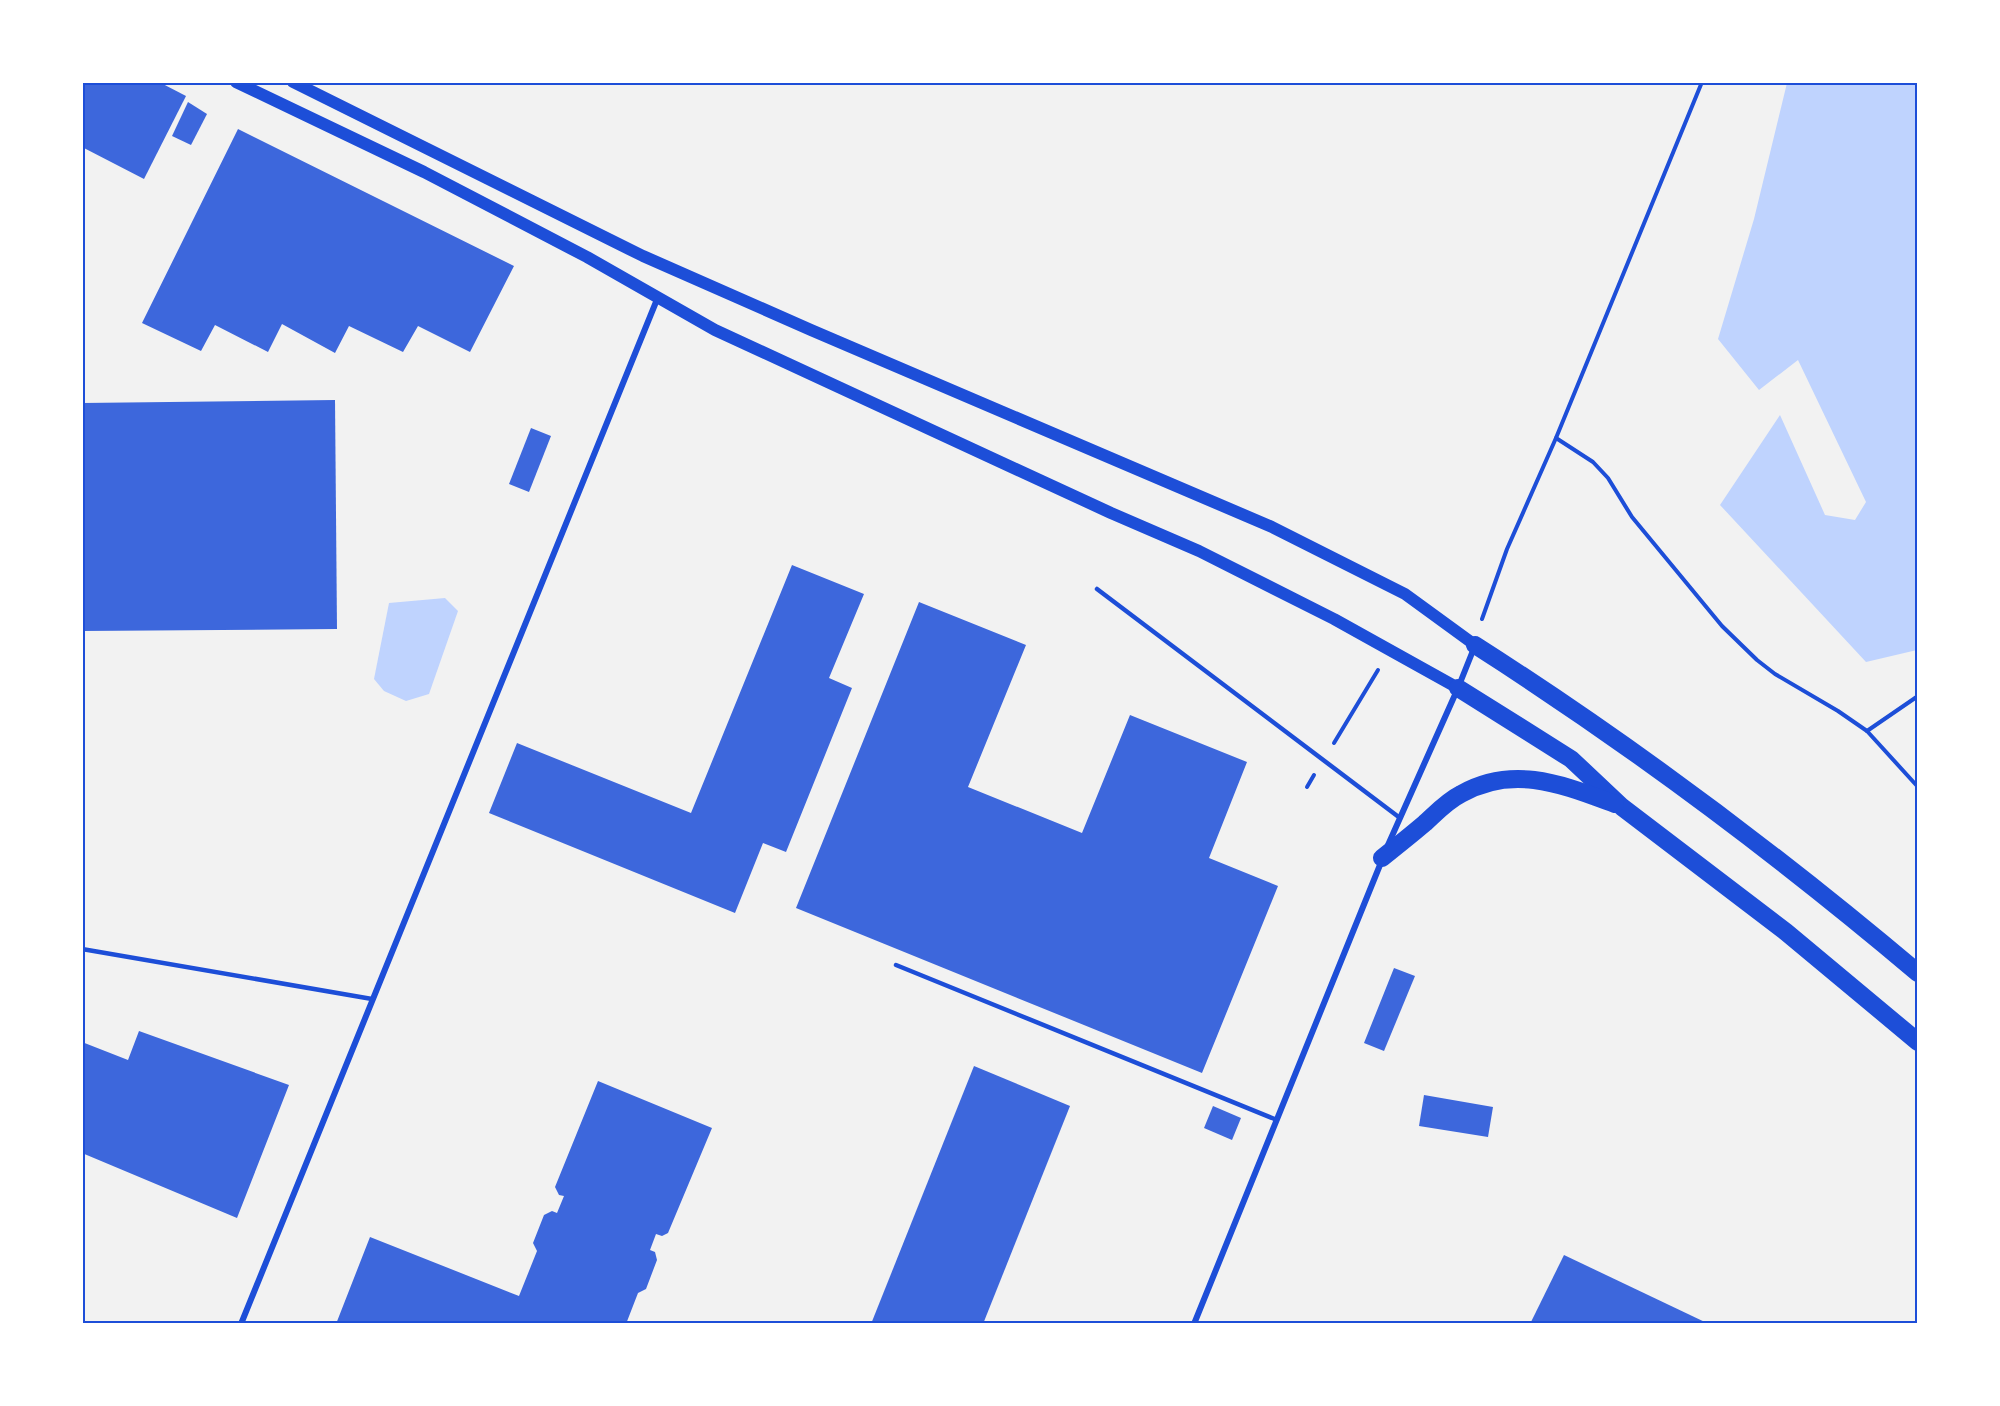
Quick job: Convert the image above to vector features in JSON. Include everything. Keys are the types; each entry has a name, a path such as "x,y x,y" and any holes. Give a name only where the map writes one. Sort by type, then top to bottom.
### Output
{"highway":[{"path":"1475,645 1561,699 1651,763 1814,889 1917,973"},
{"path":"1458,688 1571,759 1622,807 1786,932 1917,1042"},
{"path":"1382,858 1459,794 1499,779 1522,778 1566,786 1622,807"}],"main road":[{"path":"236,82 424,172 587,257 715,330 1111,513 1199,551 1334,619 1458,688"},
{"path":"293,82 644,256 1300,540 1405,594 1475,645"}],"street":[{"path":"241,1323 658,297"},
{"path":"1194,1323 1382,858 1475,645"}],"lane":[{"path":"1097,589 1400,818"},
{"path":"82,949 372,999"},
{"path":"896,965 1278,1120"}],"path":[{"path":"1483,620 1507,549 1556,438 1701,82"},
{"path":"1556,438 1593,462 1608,478 1632,517 1737,641 1775,674 1838,711 1867,732 1917,787"},
{"path":"1867,732 1917,696"}],"water":[{"path":"1787,83 1917,83 1917,650 1866,662 1720,505 1780,415 1825,515 1855,520 1866,502 1798,360 1759,390 1718,339 1754,219"},
{"path":"445,598 458,611 429,694 406,701 384,691 374,679 389,603"}],"building":[{"path":"82,82 159,82 186,96 144,179 82,147"},
{"path":"188,102 207,114 191,145 172,136"},
{"path":"238,129 514,266 470,352 418,326 403,352 349,326 335,353 282,324 268,352 215,325 201,351 142,323"},
{"path":"335,400 337,629 82,631 82,403"},
{"path":"531,428 551,436 529,492 509,484"},
{"path":"792,565 864,594 829,678 852,688 786,852 763,843 735,913 489,813 517,743 691,813"},
{"path":"919,602 1026,645 968,787 1082,833 1130,715 1247,762 1209,858 1278,886 1202,1073 796,908"},
{"path":"1394,968 1415,976 1384,1051 1364,1043"},
{"path":"139,1031 289,1085 237,1218 82,1153 82,1042 128,1060"},
{"path":"974,1066 1070,1106 983,1324 871,1324"},
{"path":"598,1081 712,1128 668,1233 662,1236 656,1234 650,1250 655,1252 657,1260 646,1289 638,1293 626,1324 336,1324 370,1237 519,1296 537,1251 533,1243 544,1215 552,1211 557,1213 564,1196 559,1195 555,1187"},
{"path":"1424,1095 1493,1107 1488,1137 1419,1126"},
{"path":"1213,1106 1241,1118 1232,1140 1204,1128"},
{"path":"1564,1255 1709,1324 1530,1324"}]}
